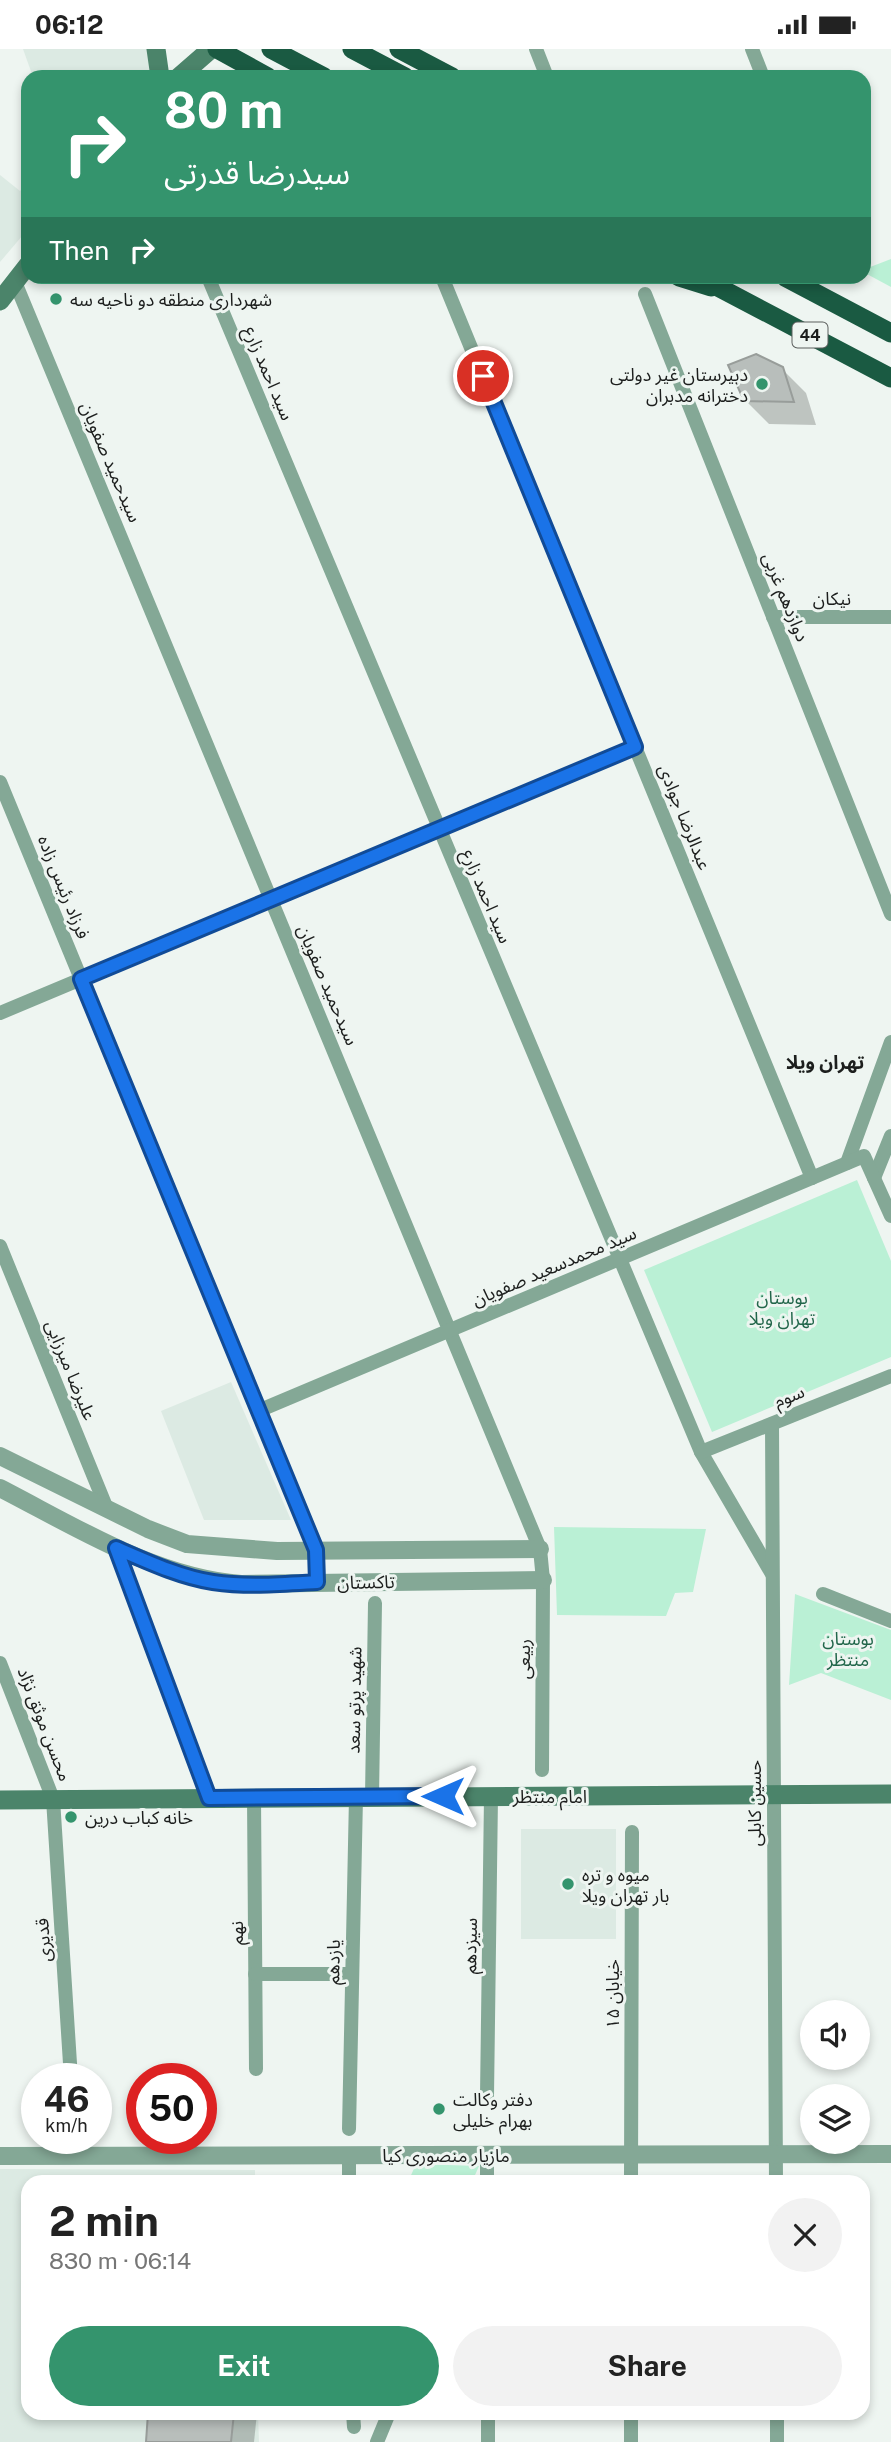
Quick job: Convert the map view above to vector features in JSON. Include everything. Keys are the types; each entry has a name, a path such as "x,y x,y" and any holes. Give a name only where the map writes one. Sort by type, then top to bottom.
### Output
{"highway":[{"path":"217,49 255,70"},
{"path":"271,49 311,70"},
{"path":"352,49 392,70"},
{"path":"399,49 439,70"},
{"path":"702,284 729,292"},
{"name":"44","path":"713,284 891,378"},
{"name":"44","path":"798,284 891,333"}],"main road":[{"path":"156,49 159,70"},
{"path":"186,70 211,49"},
{"path":"0,302 21,274"},
{"name":"امام منتظر","path":"0,1800 891,1794"}],"street":[{"path":"536,49 544,70"},
{"path":"752,49 760,70"},
{"name":"سیدحمید صفویان","path":"15,282 540,1549"},
{"name":"سید احمد زارع","path":"211,284 701,1452 772,1574"},
{"name":"عبدالرضا جوادی","path":"445,284 812,1178"},
{"name":"دوازدهم غربی","path":"645,294 891,914"},
{"name":"نیکان","path":"773,617 891,617"},
{"path":"0,1013 635,747"},
{"name":"فرزاد رئیس زاده","path":"0,782 316,1550"},
{"path":"847,1163 891,1042"},
{"path":"891,1136 874,1178 891,1216"},
{"name":"سید محمدسعید صفویان","path":"258,1411 864,1156 874,1178"},
{"name":"علیرضا میرزایی","path":"0,1246 107,1509"},
{"name":"سوم","path":"701,1452 890,1381"},
{"name":"حسین کابلی","path":"772,1424 776,2175"},
{"name":"تاکستان","path":"0,1455 107,1509 187,1544 235,1549 540,1549"},
{"name":"تاکستان","path":"0,1489 116,1548 211,1582 543,1580"},
{"path":"116,1548 209,1798"},
{"name":"ربیعی","path":"540,1549 543,1580 542,1769"},
{"path":"316,1550 317,1582"},
{"path":"823,1594 891,1621"},
{"name":"شهید پرتو سعد","path":"364,1797 375,1603"},
{"name":"محسن موثق نژاد","path":"0,1663 53,1799"},
{"name":"سیزدهم","path":"487,2096 491,1796"},
{"name":"نهم","path":"254,1797 256,2069"},
{"name":"یازدهم","path":"349,2129 352,1974 364,1797"},
{"name":"قدیری","path":"53,1799 70,2063"},
{"name":"خیابان ۱۵","path":"631,2175 632,1832"},
{"path":"255,1974 352,1974"},
{"name":"مازیار منصوری کیا","path":"112,2148 487,2159 631,2155 891,2154"},
{"name":"مازیار منصوری کیا","path":"0,2156 21,2153"},
{"path":"349,2156 349,2175"},
{"path":"482,2175 487,2159"},
{"path":"487,2159 487,2175"},
{"path":"377,2442 385,2420"},
{"path":"488,2420 488,2442"},
{"path":"631,2420 631,2442"},
{"path":"777,2420 778,2442"}],"shaded area":[{"path":"23,49 156,49 156,70 30,70"},
{"path":"0,175 21,190 21,237 0,262"},
{"path":"231,1382 291,1520 204,1520 161,1411"},
{"name":"میوه و تره بار تهران ویلا","path":"521,1829 616,1829 616,1939 521,1939"},
{"path":"0,2169 255,2170 255,2175 21,2175 21,2420 258,2420 259,2442 0,2442"}],"green space":[{"path":"891,259 891,287 871,276 871,267"},
{"name":"بوستان تهران ویلا","path":"857,1180 891,1261 891,1357 712,1432 644,1270"},
{"path":"554,1527 706,1529 693,1592 675,1593 666,1616 557,1615"},
{"name":"بوستان منتظر","path":"795,1594 891,1630 891,1700 821,1673 789,1685"},
{"path":"416,2164 479,2166 475,2175 411,2175"}],"building":[{"name":"دبیرستان غیر دولتی دخترانه مدبران","path":"756,354 783,367 794,402 744,401 728,365"},
{"path":"148,2420 233,2420 231,2442 146,2442"}],"place":[{"name":"شهرداری منطقه دو ناحیه سه","path":"56,299"},
{"name":"دبیرستان غیر دولتی دخترانه مدبران","path":"762,384"},
{"name":"خانه کباب درین","path":"71,1817"},
{"name":"میوه و تره بار تهران ویلا","path":"568,1884"},
{"name":"دفتر وکالت بهرام خلیلی","path":"439,2109"}],"district":[{"name":"تهران ویلا","path":"825,1062"}],"route":[{"path":"443,1796 209,1798 116,1548 182,1574 211,1582 241,1584 317,1582 316,1550 81,979 635,747 483,376"}]}
